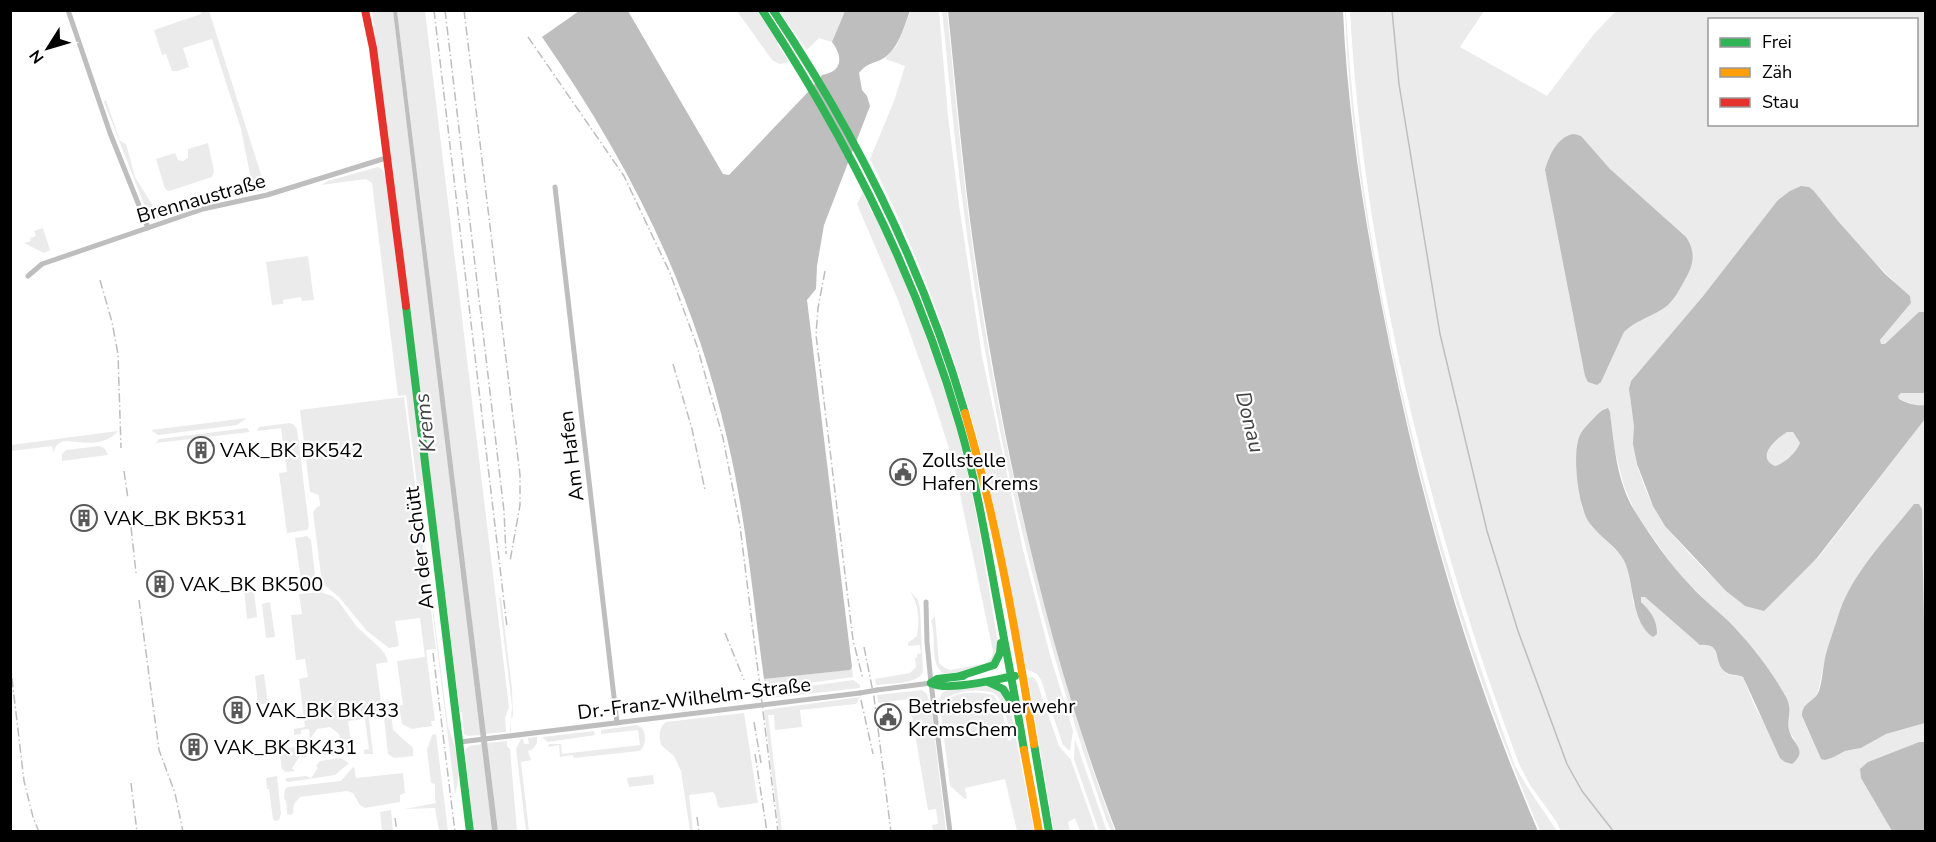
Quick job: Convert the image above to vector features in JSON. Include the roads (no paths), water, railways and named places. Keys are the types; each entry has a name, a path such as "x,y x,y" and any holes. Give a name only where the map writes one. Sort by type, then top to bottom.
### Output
{"main road":[{"name":"An der Schütt","path":"365,10 373,48 463,742 470,831"},
{"path":"762,10 879,199 924,317 949,391 976,490 1039,831"},
{"path":"773,10 838,111 933,314 961,397 990,511 1022,672 1049,831"},
{"path":"960,676 989,669 999,660 1001,652 999,610"},
{"path":"1021,729 1006,691 998,684 986,682 938,687 932,683 937,679 960,676 1022,672"},
{"path":"986,682 1011,673"}],"street":[{"path":"68,10 110,133 148,228"},
{"name":"Brennaustraße","path":"28,276 42,264 203,209 267,195 386,158"},
{"name":"Am Hafen","path":"555,187 617,723"},
{"path":"926,602 932,683 950,831"},
{"name":"Dr.-Franz-Wilhelm-Straße","path":"463,742 932,683"}],"water":[{"name":"Krems","path":"393,11 397,11 498,831 492,831"},
{"path":"579,11 628,11 723,174 729,175 822,75 834,71 837,67 838,53 832,42 845,11 910,11 894,49 859,73 862,90 870,106 824,225 817,266 816,289 807,300 852,667 850,670 764,679 734,468 713,383 696,330 654,228 630,180 603,131 542,37"},
{"name":"Donau","path":"948,11 1343,11 1349,95 1366,221 1403,409 1434,532 1471,653 1491,713 1538,831 1116,831 1068,691 1029,545 1013,471 998,397 974,250"},
{"path":"1574,134 1581,136 1610,169 1686,237 1693,256 1689,273 1668,305 1624,332 1601,382 1597,385 1588,382 1585,376 1545,170 1559,142"},
{"path":"1801,186 1809,187 1814,191 1885,274 1910,296 1911,303 1880,340 1881,344 1885,344 1919,312 1925,312 1925,393 1901,393 1898,396 1899,399 1909,403 1925,405 1925,419 1817,558 1764,611 1745,606 1726,591 1665,526 1653,506 1637,464 1633,444 1634,426 1629,389 1631,381 1704,295 1778,200","holes":["1787,432 1793,432 1800,443 1798,447 1786,460 1775,466 1767,458 1769,448"]},
{"path":"1608,408 1620,477 1636,513 1676,569 1756,652 1786,697 1789,707 1789,729 1799,752 1792,764 1780,758 1743,677 1724,671 1712,647 1700,645 1645,597 1641,597 1641,602 1655,620 1657,634 1653,637 1646,631 1637,614 1629,574 1623,558 1587,519 1581,501 1576,451 1581,433 1600,412"},
{"path":"1914,504 1919,504 1922,509 1925,723 1886,734 1861,748 1845,751 1825,760 1821,759 1802,716 1804,707 1819,691 1827,650 1846,595 1873,554"},
{"path":"1919,742 1925,742 1925,831 1892,831 1861,778 1860,769 1868,762"}],"waterway":[{"path":"1392,10 1399,84 1440,334 1487,531 1518,631 1567,764 1582,791 1614,832"}],"railway":[{"path":"434,10 507,627"},
{"path":"445,10 504,511 506,554"},
{"path":"464,10 520,475 520,505 510,561"},
{"path":"528,37 624,176 670,273 697,346 723,438 740,526 778,832"},
{"path":"825,271 816,335 853,640 863,679"},
{"path":"100,280 118,354 121,448"},
{"path":"673,364 692,429 705,490"},
{"path":"124,471 128,499"},
{"path":"131,527 136,573"},
{"path":"139,600 159,750 175,793 183,832"},
{"path":"725,633 744,680"},
{"path":"864,647 874,697 891,832"},
{"path":"433,653 455,832"},
{"path":"10,662 24,781 39,832"},
{"path":"861,700 873,754"},
{"path":"754,722 761,763"},
{"path":"755,754 767,832"},
{"path":"131,783 137,832"},
{"path":"697,817 699,832"},
{"path":"395,818 397,832"}],"place":[{"name":"VAK_BK BK542","path":"201,450"},
{"name":"Zollstelle Hafen Krems","path":"903,472"},
{"name":"VAK_BK BK531","path":"84,518"},
{"name":"VAK_BK BK500","path":"160,584"},
{"name":"VAK_BK BK433","path":"237,710"},
{"name":"Betriebsfeuerwehr KremsChem","path":"888,717"},
{"name":"VAK_BK BK431","path":"194,747"}]}
